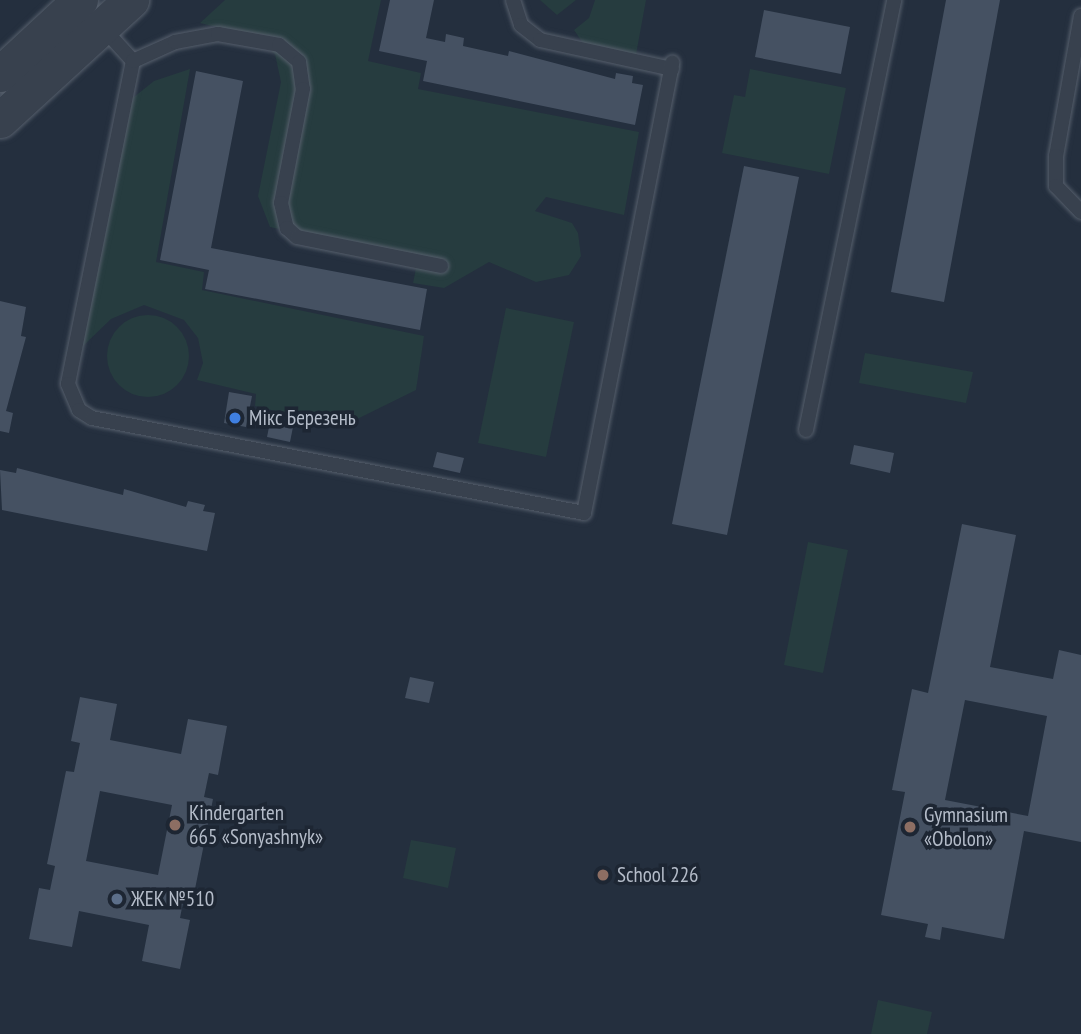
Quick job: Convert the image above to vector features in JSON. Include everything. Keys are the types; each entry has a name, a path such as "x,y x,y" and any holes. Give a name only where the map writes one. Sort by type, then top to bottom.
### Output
{"street":[{"path":"0,74 80,0"},
{"path":"0,120 131,0"}],"lane":[{"path":"133,61 68,384 79,410 105,420 584,513 672,66 540,40 521,26 513,0"},
{"path":"806,430 894,0"},
{"path":"1081,16 1056,156 1056,186 1081,212"},
{"path":"102,27 133,61"},
{"path":"133,61 175,42 218,34 279,45 299,62 303,89 281,203 287,228 297,237 440,266"}],"green space":[{"path":"225,0 381,0 368,61 421,73 418,89 639,132 624,215 546,197 535,211 572,223 578,233 581,256 569,275 536,282 489,262 444,288 413,283 418,258 270,227 258,196 281,82 275,54 253,36 200,23"},
{"path":"540,0 576,0 557,15"},
{"path":"595,0 646,0 635,60 587,49 574,30 589,18"},
{"path":"190,69 156,262 204,272 202,290 424,336 416,390 341,427 255,406 256,394 197,380 203,363 198,338 184,320 144,305 111,319 81,348 129,101 154,81"},
{"path":"750,69 846,88 829,174 722,153 734,95 745,97"},
{"path":"506,308 574,322 546,457 478,443"},
{"path":"148,315 164,318 177,327 186,340 189,356 186,372 177,385 164,394 148,397 132,394 119,385 110,372 107,356 110,340 119,327 132,318"},
{"path":"865,353 973,372 966,403 859,383"},
{"path":"808,542 848,550 823,673 784,665"},
{"path":"411,840 456,848 448,888 403,878"},
{"path":"878,1000 932,1012 927,1034 871,1034"}],"building":[{"path":"390,0 434,0 426,38 445,42 446,34 464,38 463,46 508,56 509,51 615,79 616,73 633,76 632,83 643,85 635,125 423,81 427,61 379,51"},
{"path":"946,0 1000,0 944,302 891,292"},
{"path":"764,10 850,27 841,74 755,57"},
{"path":"196,71 243,81 211,248 427,289 420,330 205,289 209,270 160,260"},
{"path":"744,166 799,177 727,535 672,524"},
{"path":"0,301 26,307 21,336 26,337 6,411 13,413 9,433 0,431"},
{"path":"229,392 252,396 246,427 224,423"},
{"path":"270,422 293,427 290,442 267,437"},
{"path":"854,445 894,453 890,473 850,464"},
{"path":"437,452 464,458 460,473 433,467"},
{"path":"17,468 123,495 124,489 186,507 188,501 205,505 203,511 215,513 207,551 2,510 0,470 16,473"},
{"path":"962,524 1016,535 990,667 1053,679 1059,650 1081,655 1081,842 1024,831 1004,939 942,927 940,940 925,937 928,924 881,915 905,792 892,790 912,689 928,693","holes":["965,700 1047,716 1028,816 945,800"]},
{"path":"410,677 434,682 429,703 405,698"},
{"path":"80,697 117,704 110,740 181,754 188,719 227,726 218,775 209,773 204,797 213,799 194,894 185,892 180,918 190,920 180,969 142,961 149,925 79,911 72,947 29,939 39,888 50,890 55,866 47,864 66,771 74,772 80,743 71,741","holes":["100,791 172,805 158,875 86,861"]}],"place":[{"name":"Мікс Березень","path":"235,418"},
{"name":"Kindergarten 665 «Sonyashnyk»","path":"175,825"},
{"name":"Gymnasium «Obolon»","path":"910,827"},
{"name":"School 226","path":"603,875"},
{"name":"ЖЕК №510","path":"117,899"}]}
